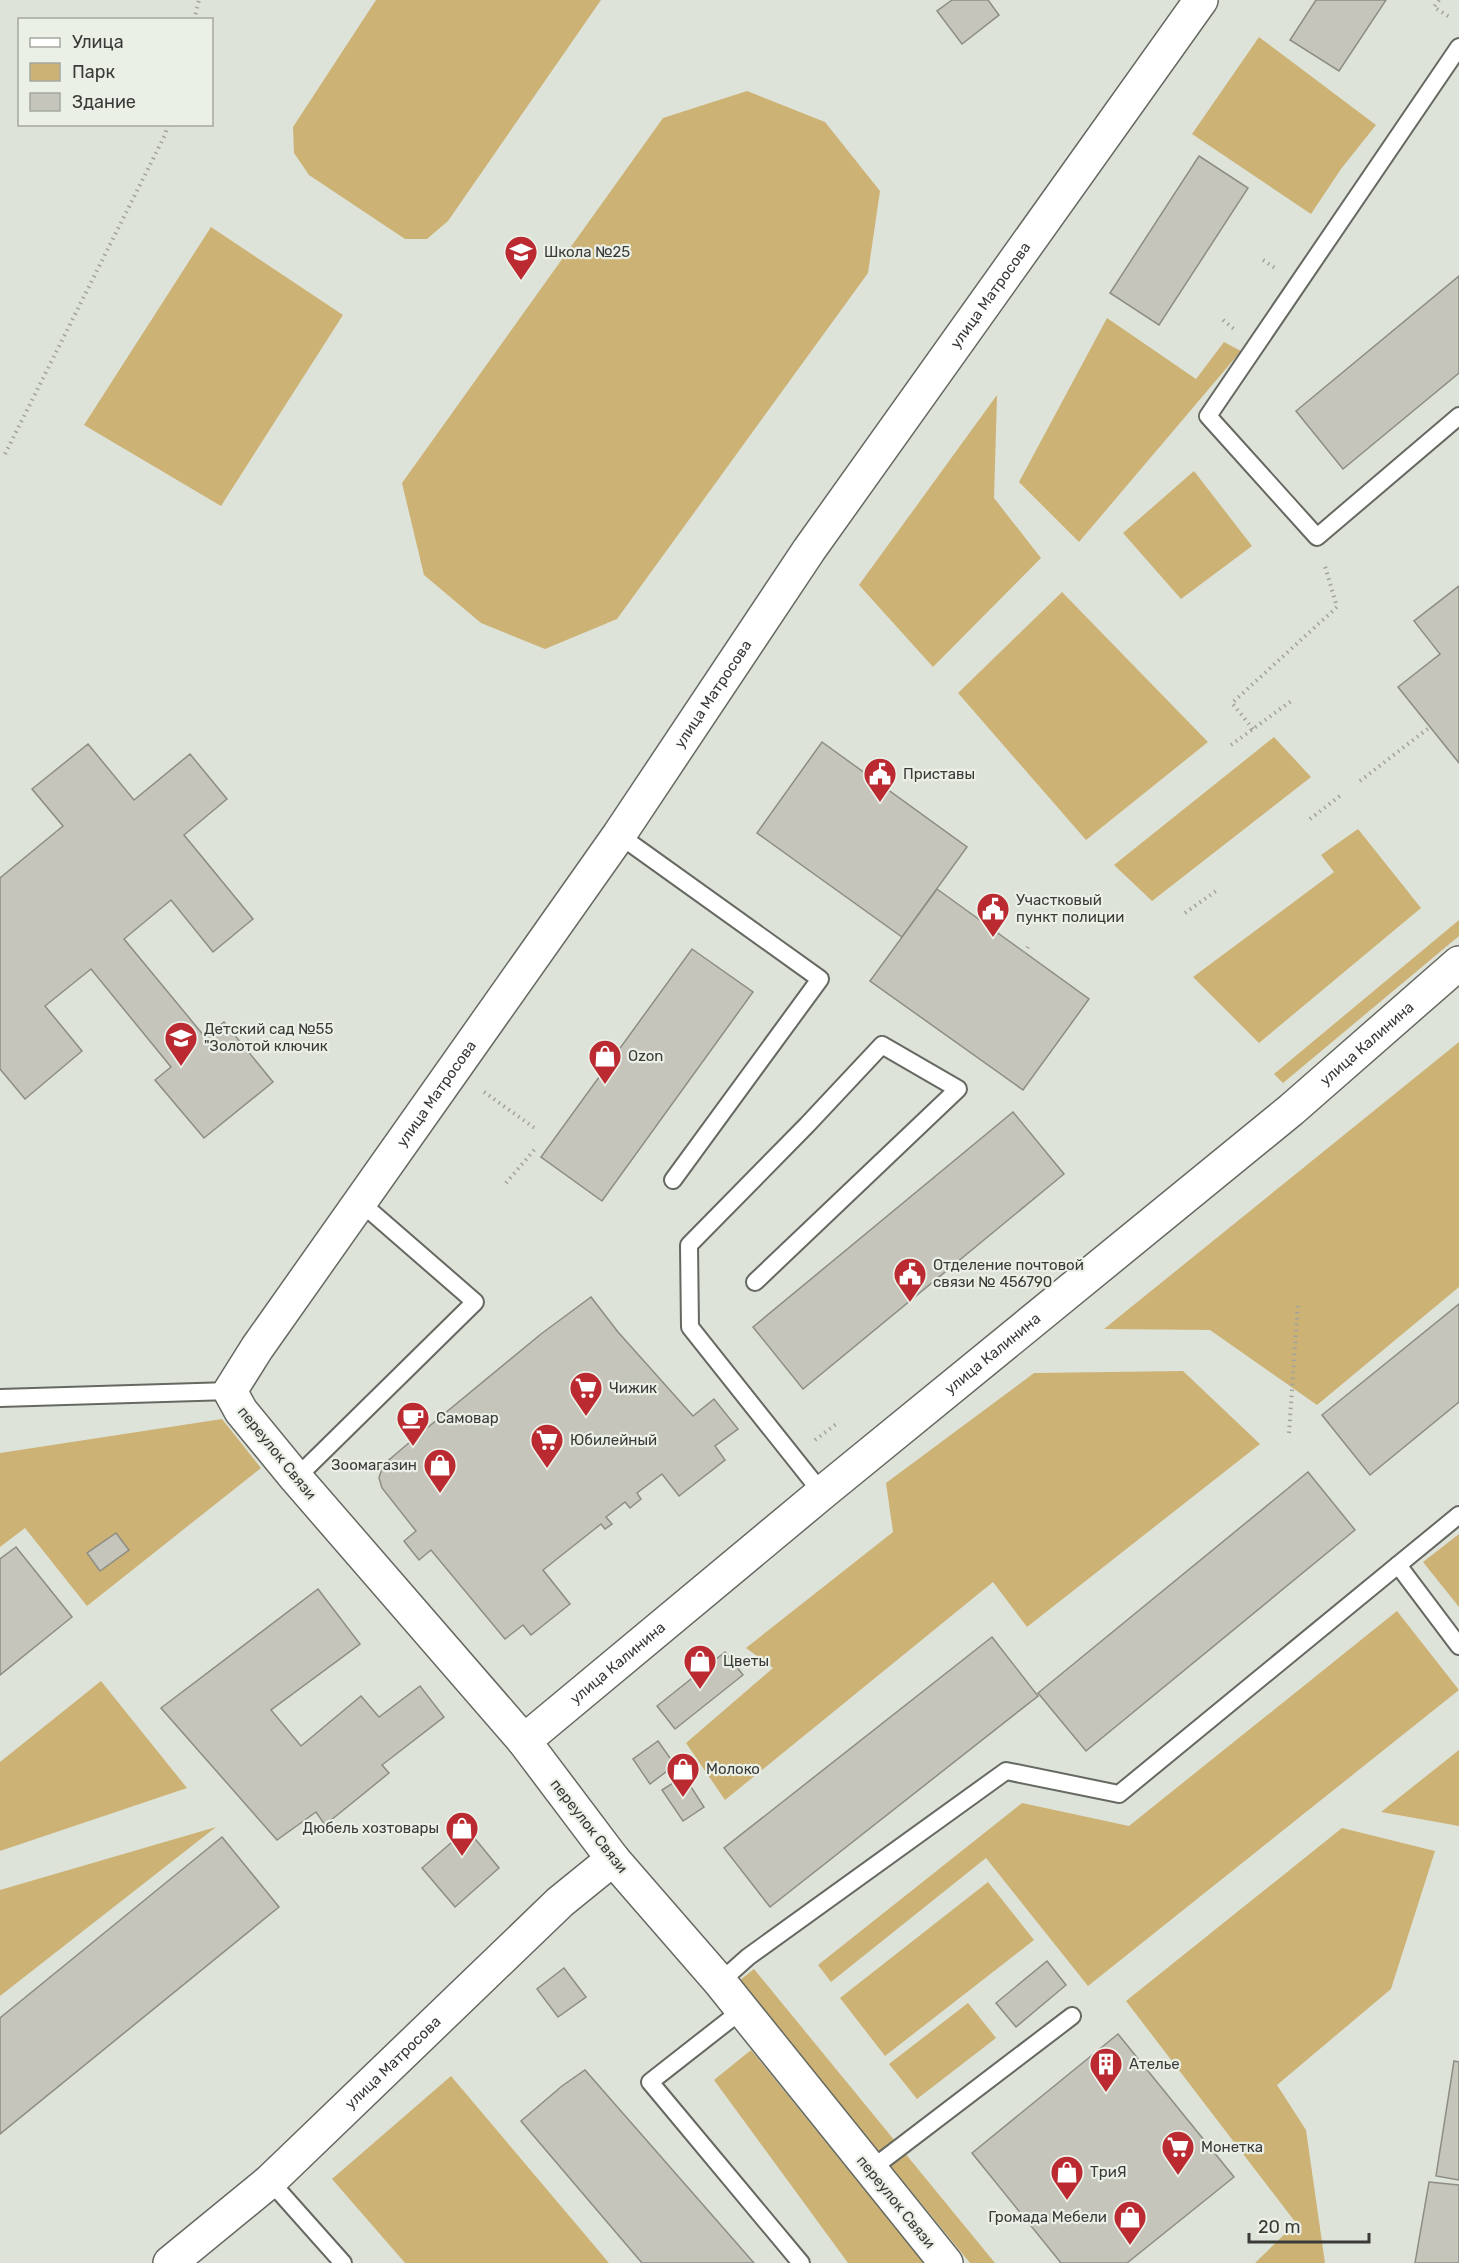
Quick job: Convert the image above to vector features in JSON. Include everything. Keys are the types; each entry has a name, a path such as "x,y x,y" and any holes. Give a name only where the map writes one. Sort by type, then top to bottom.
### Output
{"street":[{"name":"улица Матросова","path":"230,1391 257,1348 619,834 808,550 1202,0"},
{"name":"улица Калинина","path":"524,1742 822,1493 1291,1110 1459,963"},
{"name":"переулок Связи","path":"230,1391 241,1411 296,1478 524,1742 613,1859 720,1982 946,2263"},
{"name":"улица Матросова","path":"170,2263 270,2181 560,1902 613,1859"}],"lane":[{"path":"1459,47 1208,416 1317,537 1459,416"},
{"path":"619,834 820,979 674,1180"},
{"path":"755,1282 958,1089 882,1045 689,1245 690,1327 822,1493"},
{"path":"296,1478 475,1302 360,1202"},
{"path":"0,1398 230,1391"},
{"path":"720,1982 748,1957 1006,1771 1119,1794 1459,1515"},
{"path":"1398,1565 1459,1646"},
{"path":"742,2010 650,2082 801,2263"},
{"path":"870,2170 1072,2016"},
{"path":"270,2181 343,2263"}],"path":[{"path":"194,18 199,0"},
{"path":"1439,0 1434,7 1459,24"},
{"path":"5,454 167,126"},
{"path":"1253,729 1232,703 1337,607 1317,537"},
{"path":"1231,745 1294,699"},
{"path":"1360,781 1430,727"},
{"path":"1310,819 1341,795"},
{"path":"1185,913 1216,891"},
{"path":"1024,953 1028,947"},
{"path":"476,1086 536,1130"},
{"path":"507,1183 535,1149"},
{"path":"1289,1433 1298,1303"},
{"path":"811,1443 839,1422"}],"green space":[{"path":"376,0 601,0 448,221 427,239 405,239 309,175 294,153 293,127"},
{"path":"1259,37 1376,125 1341,169 1311,214 1192,134"},
{"path":"747,91 825,122 880,191 868,273 617,619 545,649 481,623 424,575 402,483 663,118"},
{"path":"211,227 343,315 221,506 84,425"},
{"path":"1107,318 1196,379 1224,342 1241,351 1079,542 1019,482"},
{"path":"997,395 994,498 1041,558 933,667 859,585"},
{"path":"1194,471 1252,546 1181,599 1123,533"},
{"path":"1062,592 1208,742 1086,840 958,693"},
{"path":"1274,737 1311,777 1152,901 1114,865"},
{"path":"1358,829 1421,908 1259,1043 1193,977 1334,872 1321,855"},
{"path":"1459,920 1459,936 1283,1083 1274,1074"},
{"path":"1459,1042 1459,1287 1317,1405 1210,1330 1104,1329"},
{"path":"1183,1371 1260,1444 1027,1627 993,1582 725,1800 686,1743 773,1668 746,1648 893,1532 886,1483 1034,1373"},
{"path":"222,1419 261,1468 87,1606 25,1528 0,1547 0,1453"},
{"path":"1459,1534 1459,1607 1423,1562"},
{"path":"1397,1611 1459,1690 1088,1986 986,1858 831,1982 818,1965 1022,1803 1129,1826"},
{"path":"101,1681 187,1788 0,1851 0,1762"},
{"path":"1459,1750 1459,1826 1381,1812"},
{"path":"216,1827 0,1996 0,1890"},
{"path":"1342,1828 1435,1851 1391,1989 1277,2085 1306,2130 1325,2263 1255,2263 1296,2223 1126,2001"},
{"path":"988,1882 1034,1940 885,2056 840,1998"},
{"path":"754,1969 995,2263 970,2263 739,1981"},
{"path":"968,2003 996,2038 917,2099 889,2064"},
{"path":"751,2050 924,2263 848,2263 714,2080"},
{"path":"451,2076 609,2263 405,2263 332,2179"}],"building":[{"path":"952,0 988,0 999,15 962,44 937,11"},
{"path":"1316,0 1386,0 1339,71 1290,40"},
{"path":"1199,156 1248,188 1159,325 1110,293"},
{"path":"1459,276 1459,373 1343,469 1296,411"},
{"path":"1459,586 1459,763 1398,687 1440,654 1414,621"},
{"path":"822,742 967,847 902,937 757,833"},
{"path":"88,744 134,800 190,754 227,799 184,835 253,919 213,952 171,900 124,939 205,1037 224,1022 273,1082 204,1138 155,1080 171,1067 91,969 45,1006 82,1051 25,1099 0,1069 0,878 63,826 32,789"},
{"path":"937,889 1089,999 1023,1090 870,981"},
{"path":"692,949 753,992 602,1201 541,1157"},
{"path":"1013,1112 1064,1174 803,1389 753,1327"},
{"name":"Юбилейный","path":"591,1297 618,1332 693,1416 714,1399 738,1429 715,1446 725,1460 679,1496 662,1474 637,1493 641,1499 630,1508 625,1502 606,1517 612,1524 605,1529 601,1524 543,1570 570,1604 531,1635 523,1625 505,1639 431,1550 419,1560 404,1541 416,1531 382,1488 379,1478 383,1465 404,1447 541,1334"},
{"path":"1459,1304 1459,1402 1370,1475 1322,1415"},
{"path":"1308,1472 1355,1530 1086,1751 1038,1693"},
{"path":"116,1533 129,1550 100,1571 87,1553"},
{"path":"16,1547 72,1617 0,1675 0,1559"},
{"path":"318,1589 360,1644 271,1710 301,1746 361,1696 379,1717 420,1686 444,1717 382,1765 389,1773 325,1825 316,1812 277,1840 161,1708"},
{"path":"992,1637 1038,1696 770,1907 724,1848"},
{"name":"Цветы","path":"725,1652 743,1675 675,1729 657,1706"},
{"path":"658,1741 675,1765 650,1784 633,1759"},
{"name":"Молоко","path":"684,1776 704,1807 683,1821 662,1790"},
{"name":"Дюбель хозтовары","path":"467,1829 499,1868 455,1907 422,1868"},
{"path":"222,1837 279,1907 0,2134 0,2018"},
{"path":"1047,1961 1066,1985 1016,2027 996,2003"},
{"path":"564,1968 586,1997 558,2017 537,1989"},
{"name":"Ателье","path":"1118,2034 1234,2177 1127,2263 1061,2263 972,2153"},
{"path":"1454,2061 1459,2062 1459,2180 1436,2176"},
{"path":"585,2070 754,2263 642,2263 521,2121 562,2086"},
{"path":"1429,2182 1459,2185 1459,2263 1415,2263"}],"place":[{"name":"Школа №25","path":"521,281"},
{"name":"Приставы","path":"880,803"},
{"name":"Участковый пункт полиции","path":"993,938"},
{"name":"Детский сад №55 \"Золотой ключик","path":"181,1067"},
{"name":"Ozon","path":"605,1085"},
{"name":"Отделение почтовой связи № 456790","path":"910,1303"},
{"name":"Чижик","path":"586,1417"},
{"name":"Самовар","path":"413,1447"},
{"name":"Юбилейный","path":"547,1469"},
{"name":"Зоомагазин","path":"440,1494"},
{"name":"Цветы","path":"700,1690"},
{"name":"Молоко","path":"683,1798"},
{"name":"Дюбель хозтовары","path":"462,1857"},
{"name":"Ателье","path":"1106,2093"},
{"name":"Монетка","path":"1178,2176"},
{"name":"ТриЯ","path":"1067,2201"},
{"name":"Громада Мебели","path":"1130,2246"}]}
